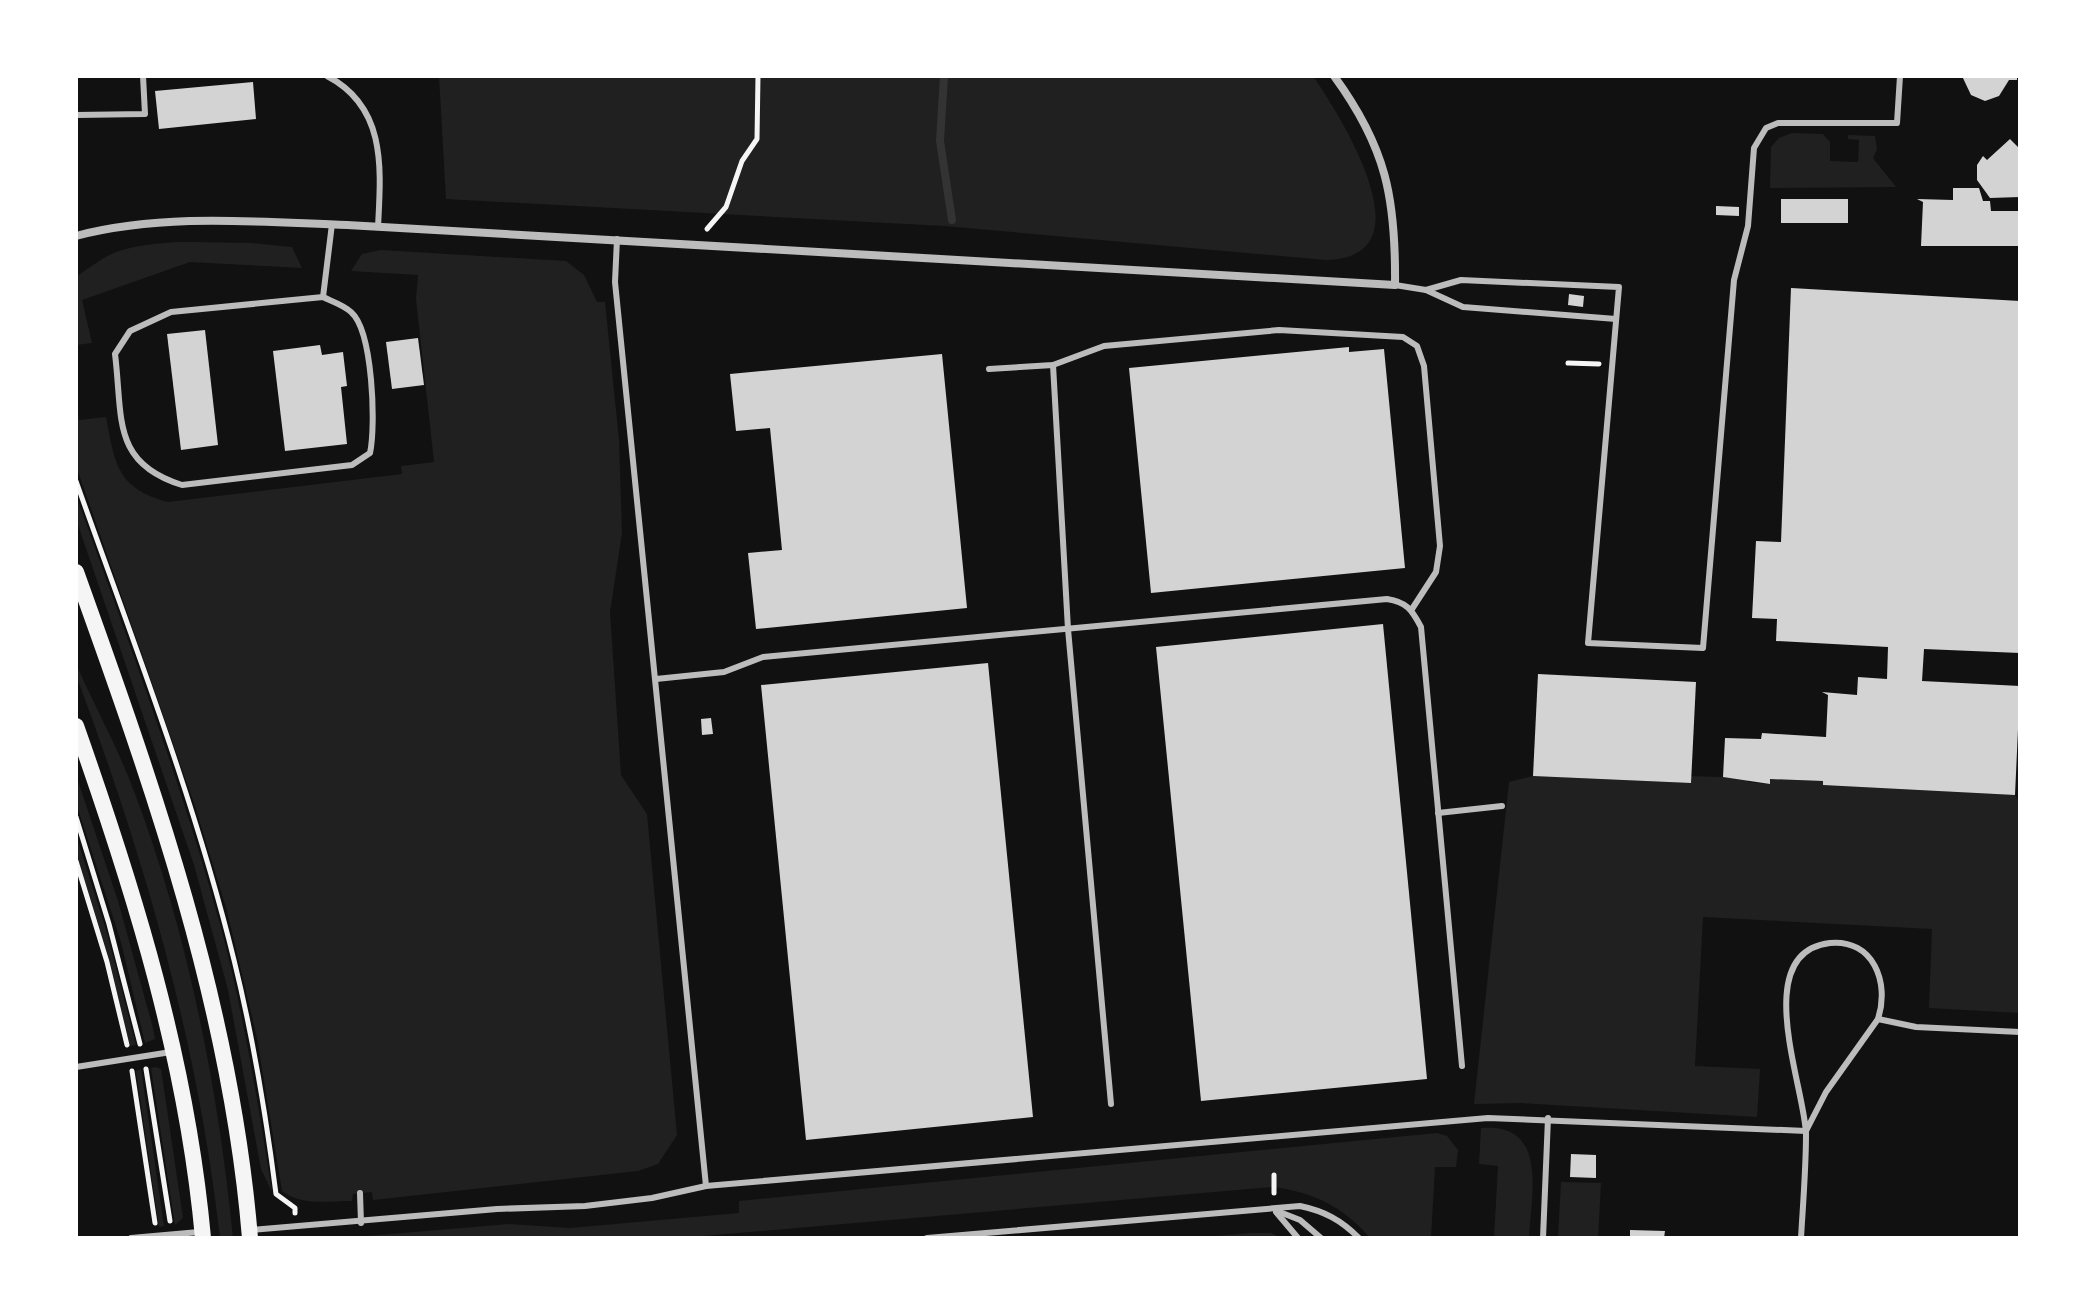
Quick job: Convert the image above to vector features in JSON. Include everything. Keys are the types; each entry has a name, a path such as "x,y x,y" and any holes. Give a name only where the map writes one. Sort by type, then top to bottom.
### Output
{"main road":[{"path":"76,572 140,750 190,911 222,1040 250,1234"},
{"path":"76,726 149,947 174,1052 203,1235"}],"street":[{"path":"76,236 135,224 202,221 332,224 1395,285 1395,232 1383,162 1371,132 1334,76"}],"lane":[{"path":"76,115 145,114 143,76"},
{"path":"327,76 355,98 378,137 381,169 378,227"},
{"path":"1426,290 1461,280 1619,287 1588,643 1703,648 1734,280 1748,226 1754,148 1766,128 1778,123 1897,123 1900,76"},
{"path":"323,297 332,224"},
{"path":"617,239 616,291 706,1186"},
{"path":"1395,285 1426,290 1463,307 1616,319"},
{"path":"323,297 352,312 364,336 375,431 370,453 352,465 182,485 157,478 137,462 125,440 115,354 130,331 171,312 323,297"},
{"path":"989,369 1053,365 1104,346 1279,330 1403,337 1417,346 1424,366 1440,546 1436,572 1412,609"},
{"path":"1053,365 1068,629 1111,1104"},
{"path":"656,679 724,672 763,657 1387,599 1401,601 1412,609 1421,627 1462,1066"},
{"path":"1438,813 1502,806"},
{"path":"1801,1238 1806,1131 1786,1017 1785,992 1793,967 1825,944 1846,942 1861,948 1874,963 1883,984 1878,1019 1826,1092 1806,1131"},
{"path":"1878,1019 1916,1027 2020,1032"},
{"path":"76,1067 174,1052"},
{"path":"250,1234 497,1209 585,1206 652,1198 706,1186 1437,1121 1548,1118 1806,1131"},
{"path":"1543,1238 1548,1118"},
{"path":"360,1193 361,1223"},
{"path":"927,1238 1300,1206 1321,1210 1359,1238"},
{"path":"1274,1210 1298,1238"},
{"path":"1274,1210 1300,1220 1321,1238"},
{"path":"131,1238 203,1235"}],"path":[{"path":"694,243 726,207 742,161 757,139 758,76"},
{"path":"1568,363 1612,364"},
{"path":"76,817 109,924 140,1044"},
{"path":"145,1068 170,1225"}],"shaded area":[{"path":"439,76 1313,76 1342,122 1369,183 1375,212 1372,236 1357,253 1326,260 944,226 446,199"},
{"path":"1792,133 1823,134 1830,142 1830,161 1858,162 1859,140 1848,139 1848,135 1875,136 1877,149 1873,158 1896,187 1770,188 1771,147 1779,138"},
{"path":"251,243 292,247 302,268 190,262 82,300 92,343 76,345 76,277 102,259 119,251 151,244"},
{"path":"380,250 566,261 584,275 597,302 605,302 619,440 622,533 610,612 621,775 647,814 677,1135 658,1164 638,1171 373,1200 372,1192 353,1194 352,1201 324,1202 298,1199 282,1191 257,1038 227,911 195,806 76,466 76,400 79,420 106,417 116,460 128,481 151,496 168,502 402,474 401,466 434,462 416,299 418,275 351,271 362,254"},
{"path":"76,495 171,764 221,928 244,1026 272,1192 261,1169 228,990 194,865 76,519"},
{"path":"76,664 126,770 169,896 209,1066 233,1238 220,1238 198,1094 166,952 125,813 76,675"},
{"path":"76,775 118,901 153,1028 155,1039 145,1043 121,942 76,803"},
{"path":"1533,776 1690,783 1691,776 1747,778 1748,782 1769,784 1770,779 1823,781 1824,785 2015,795 2020,805 2020,1013 1929,1008 1932,929 1703,917 1695,1066 1760,1069 1757,1117 1521,1103 1474,1104 1509,782"},
{"path":"76,835 107,933 136,1045 130,1046 108,955 76,853"},
{"path":"151,1068 161,1069 183,1218 175,1225"},
{"path":"141,1069 164,1226 159,1227 136,1071"},
{"path":"1481,1128 1503,1129 1517,1137 1527,1149 1533,1183 1529,1238 1494,1238 1498,1166 1479,1164"},
{"path":"1437,1133 1447,1136 1458,1150 1456,1167 1435,1167 1431,1238 1370,1238 1350,1218 1327,1203 1273,1187 680,1238 343,1238 509,1224 570,1228 739,1213 739,1201"},
{"path":"1561,1182 1601,1183 1598,1238 1558,1238"},
{"path":"1271,1233 1281,1238 1192,1238"}],"building":[{"path":"1962,76 2017,76 2017,80 2009,80 1999,96 1985,101 1971,95"},
{"path":"253,82 256,119 159,129 155,91"},
{"path":"2010,139 2020,149 2020,197 1990,198 1977,180 1977,165 1983,156 1987,160"},
{"path":"1953,188 1979,188 1983,201 1990,201 1991,211 2020,211 2020,246 1921,246 1923,202 1917,199 1953,200"},
{"path":"1781,199 1848,199 1848,223 1781,223"},
{"path":"1716,206 1739,207 1739,216 1716,215"},
{"path":"1791,288 2020,301 2020,653 1924,649 1922,681 2020,686 2015,795 1823,785 1823,781 1770,779 1770,784 1723,777 1725,738 1761,739 1762,733 1826,737 1828,695 1822,692 1857,695 1858,677 1887,679 1888,647 1776,641 1777,619 1752,618 1756,541 1781,542"},
{"path":"1569,294 1584,296 1583,307 1568,305"},
{"path":"205,330 218,445 181,450 167,334"},
{"path":"418,338 424,385 392,389 386,342"},
{"path":"320,345 322,355 343,352 347,386 341,387 347,444 285,451 273,351"},
{"path":"1349,347 1349,352 1384,349 1405,568 1151,593 1129,368"},
{"path":"942,354 967,608 756,629 748,553 782,550 770,428 736,431 730,374"},
{"path":"1383,624 1427,1079 1201,1101 1156,647"},
{"path":"988,663 1033,1117 806,1140 761,685"},
{"path":"1538,674 1696,682 1691,783 1533,776"},
{"path":"711,718 713,734 702,735 701,719"},
{"path":"1571,1154 1596,1155 1596,1178 1570,1177"},
{"path":"1630,1230 1665,1231 1664,1238 1630,1238"}],"waterway":[{"path":"944,76 940,141 952,220"}]}
